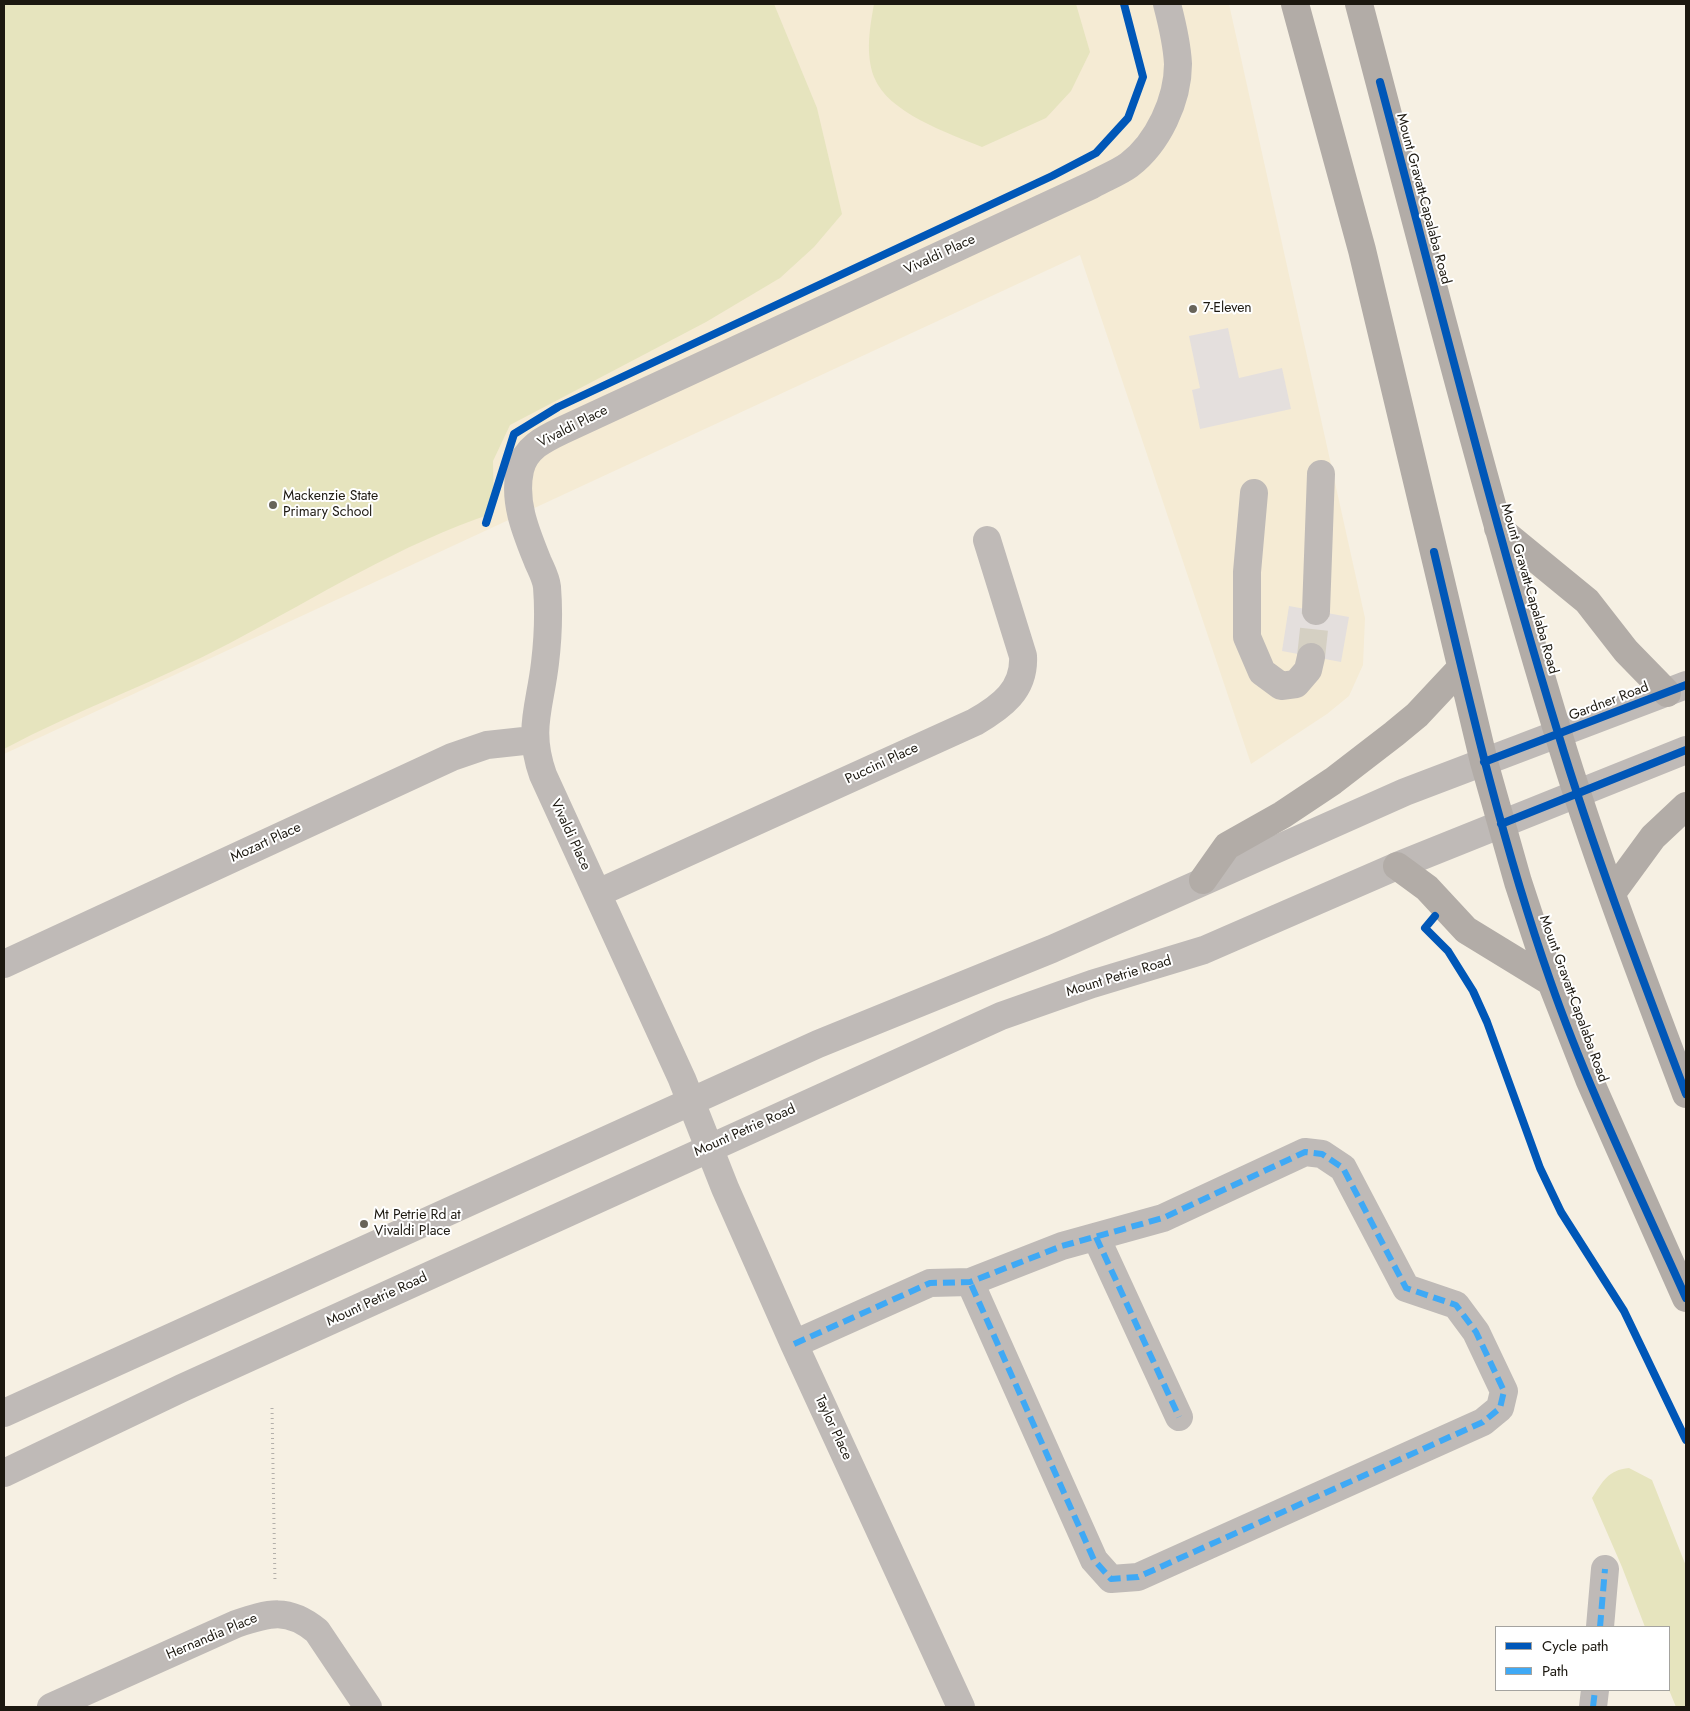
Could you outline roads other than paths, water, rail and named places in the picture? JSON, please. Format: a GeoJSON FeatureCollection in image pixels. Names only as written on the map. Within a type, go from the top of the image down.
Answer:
{"type":"FeatureCollection","features":[{"type":"Feature","properties":{"kind":"highway","name":"Mount Gravatt-Capalaba Road"},"geometry":{"type":"LineString","coordinates":[[1295,4],[1362,250],[1461,668],[1501,824],[1550,982],[1589,1079],[1686,1298]]}},
{"type":"Feature","properties":{"kind":"highway","name":"Mount Gravatt-Capalaba Road"},"geometry":{"type":"LineString","coordinates":[[1359,4],[1498,528],[1559,735],[1612,893],[1686,1094]]}},
{"type":"Feature","properties":{"kind":"highway"},"geometry":{"type":"LineString","coordinates":[[1498,528],[1587,601],[1626,651],[1676,689]]}},
{"type":"Feature","properties":{"kind":"highway"},"geometry":{"type":"LineString","coordinates":[[1203,880],[1227,846],[1289,810],[1394,734],[1417,715],[1461,668]]}},
{"type":"Feature","properties":{"kind":"highway"},"geometry":{"type":"LineString","coordinates":[[1612,893],[1653,837],[1686,806]]}},
{"type":"Feature","properties":{"kind":"highway"},"geometry":{"type":"LineString","coordinates":[[1397,866],[1427,888],[1466,930],[1550,982]]}},
{"type":"Feature","properties":{"kind":"street","name":"Vivaldi Place"},"geometry":{"type":"LineString","coordinates":[[708,1147],[691,1101],[598,893],[542,775],[533,740],[546,663],[547,584],[526,532],[518,499],[520,471],[528,452],[537,444],[563,430],[1092,185],[1129,165],[1153,138],[1164,119],[1177,82],[1175,43],[1167,4]]}},
{"type":"Feature","properties":{"kind":"street"},"geometry":{"type":"LineString","coordinates":[[1316,611],[1321,474]]}},
{"type":"Feature","properties":{"kind":"street"},"geometry":{"type":"LineString","coordinates":[[1254,493],[1247,572],[1247,637],[1262,672],[1281,686],[1296,684],[1308,670],[1311,657]]}},
{"type":"Feature","properties":{"kind":"street","name":"Puccini Place"},"geometry":{"type":"LineString","coordinates":[[598,893],[975,722],[1002,705],[1016,688],[1021,677],[1024,667],[1023,656],[987,540]]}},
{"type":"Feature","properties":{"kind":"street","name":"Gardner Road"},"geometry":{"type":"LineString","coordinates":[[1484,762],[1676,689]]}},
{"type":"Feature","properties":{"kind":"street","name":"Mozart Place"},"geometry":{"type":"LineString","coordinates":[[4,964],[452,757],[487,745],[533,740]]}},
{"type":"Feature","properties":{"kind":"street"},"geometry":{"type":"LineString","coordinates":[[1501,824],[1686,750]]}},
{"type":"Feature","properties":{"kind":"street"},"geometry":{"type":"LineString","coordinates":[[4,1413],[818,1044],[1052,949],[1203,880],[1405,792],[1484,762]]}},
{"type":"Feature","properties":{"kind":"street","name":"Mount Petrie Road"},"geometry":{"type":"LineString","coordinates":[[4,1473],[188,1385],[350,1313],[708,1147],[1001,1016],[1092,984],[1204,950],[1397,866],[1501,824]]}},
{"type":"Feature","properties":{"kind":"street","name":"Taylor Place"},"geometry":{"type":"LineString","coordinates":[[708,1147],[794,1344],[961,1707]]}},
{"type":"Feature","properties":{"kind":"street"},"geometry":{"type":"LineString","coordinates":[[794,1344],[930,1283],[970,1282],[1062,1246],[1163,1218],[1305,1152],[1322,1154],[1343,1168],[1406,1288],[1456,1305],[1476,1332],[1504,1391],[1500,1408],[1483,1422],[1138,1578],[1111,1579],[1094,1560],[970,1282]]}},
{"type":"Feature","properties":{"kind":"street"},"geometry":{"type":"LineString","coordinates":[[1096,1237],[1179,1417]]}},
{"type":"Feature","properties":{"kind":"street"},"geometry":{"type":"LineString","coordinates":[[1600,1626],[1605,1569]]}},
{"type":"Feature","properties":{"kind":"street","name":"Hernandia Place"},"geometry":{"type":"LineString","coordinates":[[51,1707],[236,1624],[264,1615],[276,1614],[296,1617],[317,1631],[368,1707]]}},
{"type":"Feature","properties":{"kind":"street"},"geometry":{"type":"LineString","coordinates":[[1593,1707],[1595,1691]]}},
{"type":"Feature","properties":{"kind":"tunnel"},"geometry":{"type":"LineString","coordinates":[[1311,657],[1316,611]]}},
{"type":"Feature","properties":{"kind":"place","name":"7-Eleven"},"geometry":{"type":"Point","coordinates":[1193,309]}},
{"type":"Feature","properties":{"kind":"place","name":"Mackenzie State Primary School"},"geometry":{"type":"Point","coordinates":[273,505]}},
{"type":"Feature","properties":{"kind":"place","name":"Mt Petrie Rd at Vivaldi Place"},"geometry":{"type":"Point","coordinates":[364,1224]}}]}
